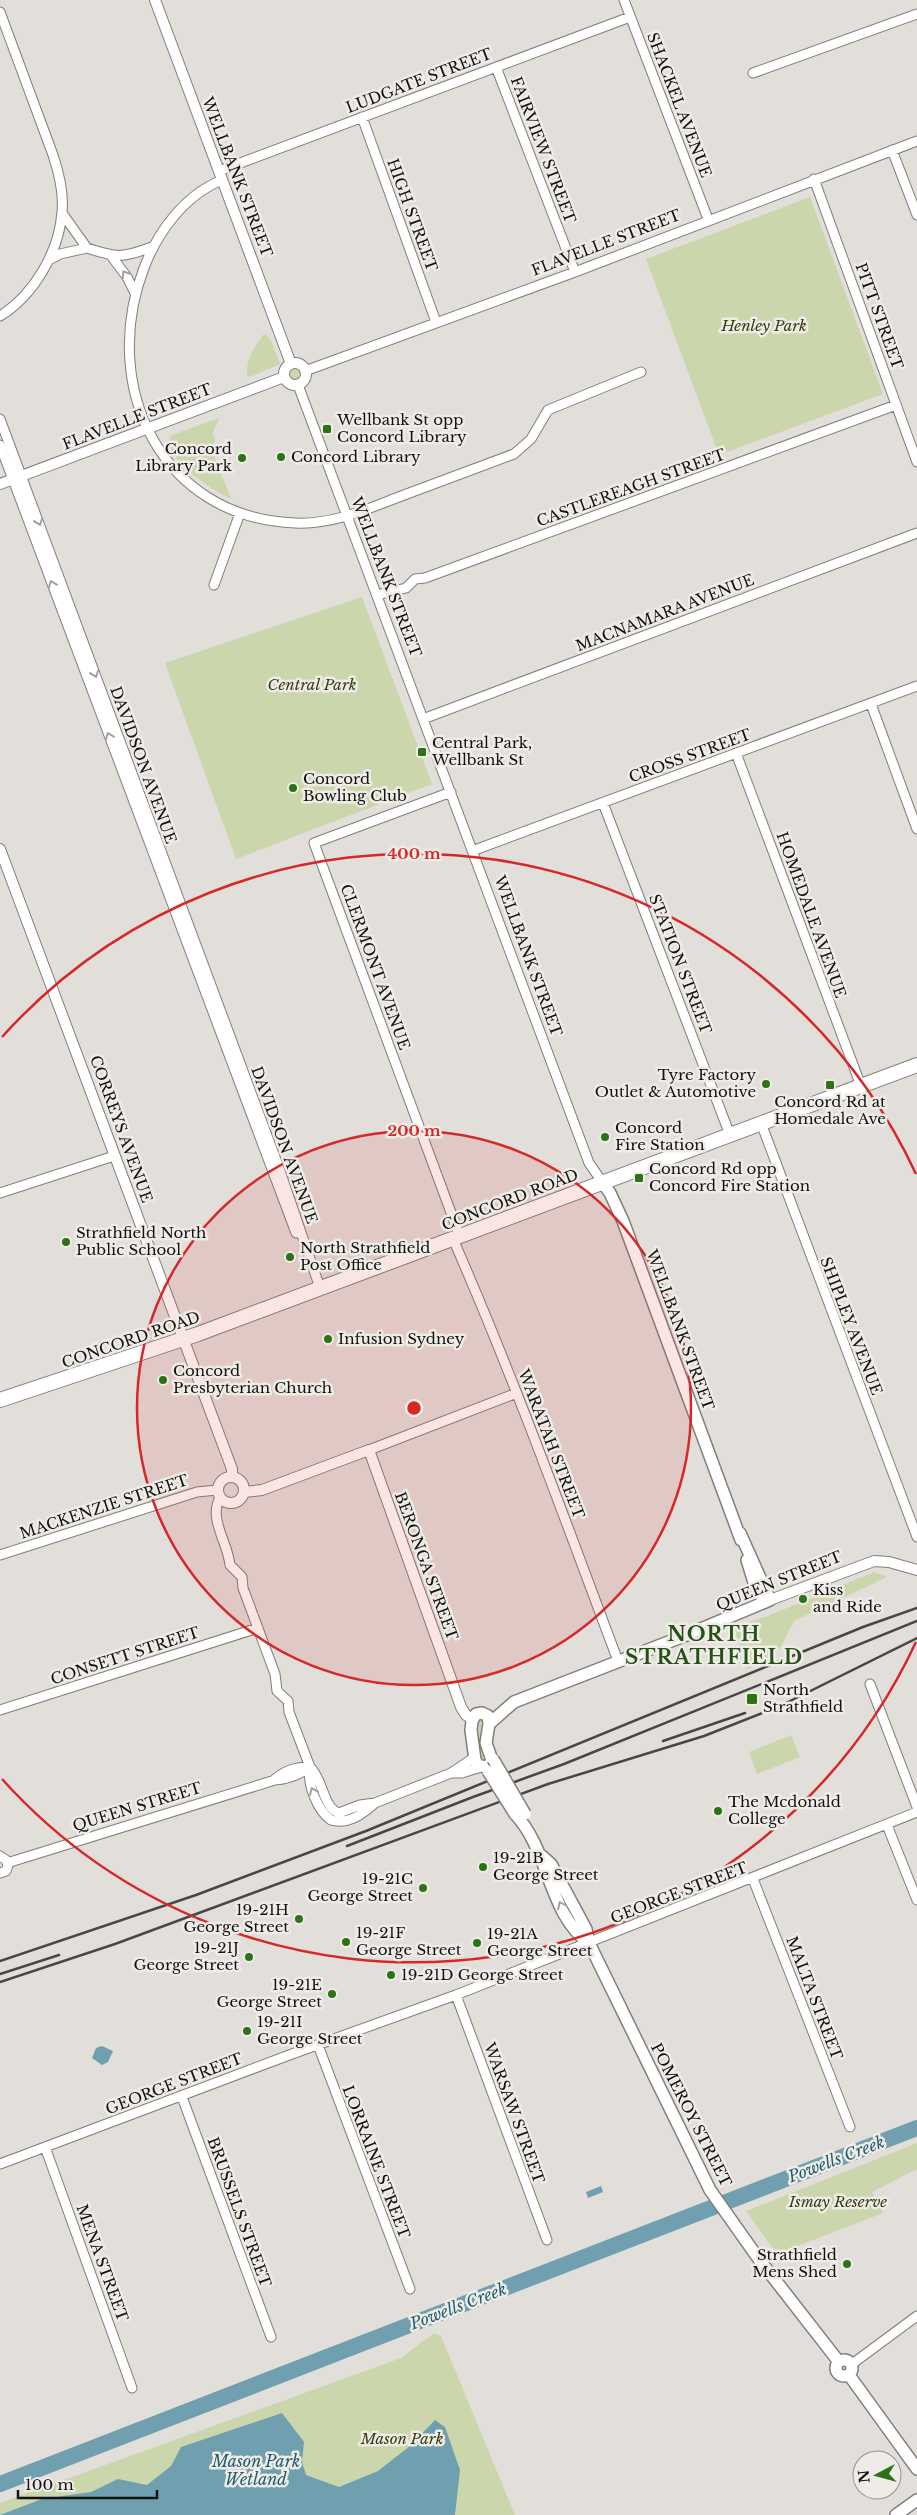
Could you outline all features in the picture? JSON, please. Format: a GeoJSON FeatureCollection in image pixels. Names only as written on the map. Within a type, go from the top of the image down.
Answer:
{"type":"FeatureCollection","features":[{"type":"Feature","properties":{"kind":"main road","name":"CONCORD ROAD"},"geometry":{"type":"LineString","coordinates":[[0,1400],[183,1340],[917,1065]]}},
{"type":"Feature","properties":{"kind":"main road","name":"WELLBANK STREET"},"geometry":{"type":"LineString","coordinates":[[603,1183],[610,1193],[623,1221],[740,1533],[768,1601]]}},
{"type":"Feature","properties":{"kind":"main road","name":"WELLBANK STREET"},"geometry":{"type":"LineString","coordinates":[[740,1533],[755,1586],[768,1601]]}},
{"type":"Feature","properties":{"kind":"main road"},"geometry":{"type":"LineString","coordinates":[[749,1609],[754,1597],[755,1586]]}},
{"type":"Feature","properties":{"kind":"main road","name":"QUEEN STREET"},"geometry":{"type":"LineString","coordinates":[[477,1716],[501,1703],[514,1702],[768,1601]]}},
{"type":"Feature","properties":{"kind":"main road","name":"QUEEN STREET"},"geometry":{"type":"LineString","coordinates":[[489,1724],[514,1702]]}},
{"type":"Feature","properties":{"kind":"main road"},"geometry":{"type":"LineString","coordinates":[[477,1716],[488,1716],[489,1724],[484,1764],[471,1730],[477,1716]]}},
{"type":"Feature","properties":{"kind":"main road","name":"POMEROY STREET"},"geometry":{"type":"LineString","coordinates":[[484,1764],[520,1814],[542,1856],[551,1864],[556,1872],[586,1929],[589,1943],[714,2196],[758,2258],[839,2362],[836,2366],[837,2372],[844,2377],[850,2370]]}},
{"type":"Feature","properties":{"kind":"main road"},"geometry":{"type":"LineString","coordinates":[[850,2370],[917,2469]]}},
{"type":"Feature","properties":{"kind":"main road"},"geometry":{"type":"LineString","coordinates":[[896,2515],[917,2500]]}},
{"type":"Feature","properties":{"kind":"street","name":"WELLBANK STREET"},"geometry":{"type":"LineString","coordinates":[[155,0],[291,364]]}},
{"type":"Feature","properties":{"kind":"street","name":"SHACKEL AVENUE"},"geometry":{"type":"LineString","coordinates":[[624,0],[708,219]]}},
{"type":"Feature","properties":{"kind":"street"},"geometry":{"type":"LineString","coordinates":[[0,12],[54,155],[59,176],[62,212],[58,236],[49,260],[19,300],[0,316]]}},
{"type":"Feature","properties":{"kind":"street"},"geometry":{"type":"LineString","coordinates":[[753,73],[917,14]]}},
{"type":"Feature","properties":{"kind":"street","name":"LUDGATE STREET"},"geometry":{"type":"LineString","coordinates":[[630,16],[362,117],[220,175],[189,200],[169,222],[152,247],[135,293],[129,330],[129,358],[134,395],[146,429],[168,464],[181,477],[202,493],[240,513],[295,523],[323,522],[347,515],[514,454],[530,439],[548,410],[641,372]]}},
{"type":"Feature","properties":{"kind":"street","name":"FAIRVIEW STREET"},"geometry":{"type":"LineString","coordinates":[[496,67],[575,272]]}},
{"type":"Feature","properties":{"kind":"street","name":"HIGH STREET"},"geometry":{"type":"LineString","coordinates":[[362,117],[436,322]]}},
{"type":"Feature","properties":{"kind":"street","name":"FLAVELLE STREET"},"geometry":{"type":"LineString","coordinates":[[305,371],[575,272],[708,219],[917,141]]}},
{"type":"Feature","properties":{"kind":"street"},"geometry":{"type":"LineString","coordinates":[[892,150],[917,215]]}},
{"type":"Feature","properties":{"kind":"street","name":"PITT STREET"},"geometry":{"type":"LineString","coordinates":[[814,179],[917,462]]}},
{"type":"Feature","properties":{"kind":"street"},"geometry":{"type":"LineString","coordinates":[[62,212],[87,248]]}},
{"type":"Feature","properties":{"kind":"street"},"geometry":{"type":"LineString","coordinates":[[49,260],[60,254],[87,248],[112,256],[134,254],[152,247]]}},
{"type":"Feature","properties":{"kind":"street"},"geometry":{"type":"LineString","coordinates":[[112,256],[128,277],[135,293]]}},
{"type":"Feature","properties":{"kind":"street"},"geometry":{"type":"LineString","coordinates":[[291,364],[301,365],[305,371],[305,378],[298,385],[288,383],[284,377],[286,368],[291,364]]}},
{"type":"Feature","properties":{"kind":"street","name":"FLAVELLE STREET"},"geometry":{"type":"LineString","coordinates":[[0,484],[284,377]]}},
{"type":"Feature","properties":{"kind":"street","name":"WELLBANK STREET"},"geometry":{"type":"LineString","coordinates":[[298,385],[589,1163],[603,1183]]}},
{"type":"Feature","properties":{"kind":"street","name":"CASTLEREAGH STREET"},"geometry":{"type":"LineString","coordinates":[[377,595],[406,588],[415,579],[426,578],[896,405]]}},
{"type":"Feature","properties":{"kind":"street","name":"DAVIDSON AVENUE"},"geometry":{"type":"LineString","coordinates":[[0,419],[17,478],[290,1218],[313,1278],[320,1288]]}},
{"type":"Feature","properties":{"kind":"street","name":"DAVIDSON AVENUE"},"geometry":{"type":"LineString","coordinates":[[0,444],[17,478]]}},
{"type":"Feature","properties":{"kind":"street"},"geometry":{"type":"LineString","coordinates":[[214,585],[240,513]]}},
{"type":"Feature","properties":{"kind":"street","name":"MACNAMARA AVENUE"},"geometry":{"type":"LineString","coordinates":[[423,720],[917,533]]}},
{"type":"Feature","properties":{"kind":"street","name":"CROSS STREET"},"geometry":{"type":"LineString","coordinates":[[472,851],[917,686]]}},
{"type":"Feature","properties":{"kind":"street"},"geometry":{"type":"LineString","coordinates":[[871,704],[917,829]]}},
{"type":"Feature","properties":{"kind":"street","name":"HOMEDALE AVENUE"},"geometry":{"type":"LineString","coordinates":[[736,753],[861,1086]]}},
{"type":"Feature","properties":{"kind":"street","name":"CLERMONT AVENUE"},"geometry":{"type":"LineString","coordinates":[[451,792],[314,842],[457,1238]]}},
{"type":"Feature","properties":{"kind":"street","name":"STATION STREET"},"geometry":{"type":"LineString","coordinates":[[604,803],[730,1135]]}},
{"type":"Feature","properties":{"kind":"street","name":"CORREYS AVENUE"},"geometry":{"type":"LineString","coordinates":[[0,849],[232,1469],[232,1477]]}},
{"type":"Feature","properties":{"kind":"street","name":"SHIPLEY AVENUE"},"geometry":{"type":"LineString","coordinates":[[761,1123],[917,1537]]}},
{"type":"Feature","properties":{"kind":"street"},"geometry":{"type":"LineString","coordinates":[[0,1193],[114,1156]]}},
{"type":"Feature","properties":{"kind":"street","name":"WARATAH STREET"},"geometry":{"type":"LineString","coordinates":[[457,1238],[594,1590],[618,1661]]}},
{"type":"Feature","properties":{"kind":"street"},"geometry":{"type":"LineString","coordinates":[[219,1494],[227,1503],[236,1502],[244,1492],[262,1490],[517,1393]]}},
{"type":"Feature","properties":{"kind":"street","name":"BERONGA STREET"},"geometry":{"type":"LineString","coordinates":[[369,1450],[460,1707],[466,1715],[477,1716]]}},
{"type":"Feature","properties":{"kind":"street"},"geometry":{"type":"LineString","coordinates":[[244,1492],[240,1480],[232,1477],[220,1482],[216,1515],[229,1554],[230,1565],[242,1578],[243,1588],[275,1674],[277,1691],[288,1701],[289,1712],[310,1767],[318,1775],[328,1805],[335,1811],[344,1812],[360,1805],[375,1803],[451,1773],[462,1773],[484,1764]]}},
{"type":"Feature","properties":{"kind":"street","name":"MACKENZIE STREET"},"geometry":{"type":"LineString","coordinates":[[0,1555],[197,1492],[219,1494]]}},
{"type":"Feature","properties":{"kind":"street","name":"QUEEN STREET"},"geometry":{"type":"LineString","coordinates":[[768,1601],[874,1561],[889,1562],[917,1570]]}},
{"type":"Feature","properties":{"kind":"street","name":"CONSETT STREET"},"geometry":{"type":"LineString","coordinates":[[0,1710],[258,1628]]}},
{"type":"Feature","properties":{"kind":"street"},"geometry":{"type":"LineString","coordinates":[[870,1684],[917,1807]]}},
{"type":"Feature","properties":{"kind":"street","name":"QUEEN STREET"},"geometry":{"type":"LineString","coordinates":[[4,1859],[300,1774],[310,1767]]}},
{"type":"Feature","properties":{"kind":"street","name":"GEORGE STREET"},"geometry":{"type":"LineString","coordinates":[[0,2164],[456,1995],[753,1879],[917,1812]]}},
{"type":"Feature","properties":{"kind":"street"},"geometry":{"type":"LineString","coordinates":[[887,1825],[917,1900]]}},
{"type":"Feature","properties":{"kind":"street"},"geometry":{"type":"LineString","coordinates":[[0,1873],[6,1871],[4,1859]]}},
{"type":"Feature","properties":{"kind":"street","name":"MALTA STREET"},"geometry":{"type":"LineString","coordinates":[[753,1879],[850,2127]]}},
{"type":"Feature","properties":{"kind":"street","name":"WARSAW STREET"},"geometry":{"type":"LineString","coordinates":[[456,1995],[547,2240]]}},
{"type":"Feature","properties":{"kind":"street","name":"LORRAINE STREET"},"geometry":{"type":"LineString","coordinates":[[318,2045],[410,2289]]}},
{"type":"Feature","properties":{"kind":"street","name":"BRUSSELS STREET"},"geometry":{"type":"LineString","coordinates":[[182,2096],[270,2338]]}},
{"type":"Feature","properties":{"kind":"street","name":"MENA STREET"},"geometry":{"type":"LineString","coordinates":[[45,2147],[132,2388]]}},
{"type":"Feature","properties":{"kind":"street"},"geometry":{"type":"LineString","coordinates":[[850,2370],[917,2316]]}},
{"type":"Feature","properties":{"kind":"green space","name":"Henley Park"},"geometry":{"type":"Polygon","coordinates":[[[810,197],[883,394],[719,455],[646,259],[810,197]]]}},
{"type":"Feature","properties":{"kind":"green space"},"geometry":{"type":"Polygon","coordinates":[[[264,334],[270,338],[280,364],[250,377],[247,376],[251,353],[264,334]]]}},
{"type":"Feature","properties":{"kind":"green space"},"geometry":{"type":"Polygon","coordinates":[[[294,367],[299,369],[301,374],[299,379],[294,381],[289,379],[287,374],[289,369],[294,367]]]}},
{"type":"Feature","properties":{"kind":"green space"},"geometry":{"type":"Polygon","coordinates":[[[219,418],[212,434],[215,436],[214,454],[218,469],[231,499],[194,476],[178,460],[168,442],[172,435],[219,418]]]}},
{"type":"Feature","properties":{"kind":"green space","name":"Central Park"},"geometry":{"type":"Polygon","coordinates":[[[362,597],[432,784],[236,859],[165,663],[362,597]]]}},
{"type":"Feature","properties":{"kind":"green space"},"geometry":{"type":"Polygon","coordinates":[[[874,1572],[887,1577],[794,1621],[780,1648],[772,1655],[773,1659],[747,1669],[734,1627],[773,1614],[874,1572]]]}},
{"type":"Feature","properties":{"kind":"green space"},"geometry":{"type":"Polygon","coordinates":[[[481,1720],[484,1724],[480,1742],[486,1758],[484,1761],[481,1758],[476,1732],[477,1722],[481,1720]]]}},
{"type":"Feature","properties":{"kind":"green space"},"geometry":{"type":"Polygon","coordinates":[[[791,1735],[800,1757],[757,1774],[749,1752],[791,1735]]]}},
{"type":"Feature","properties":{"kind":"green space","name":"Ismay Reserve"},"geometry":{"type":"Polygon","coordinates":[[[917,2143],[917,2169],[872,2192],[883,2213],[777,2254],[746,2211],[917,2143]]]}},
{"type":"Feature","properties":{"kind":"green space","name":"Mason Park"},"geometry":{"type":"Polygon","coordinates":[[[434,2333],[441,2336],[515,2515],[0,2515],[0,2503],[401,2358],[434,2333]]]}},
{"type":"Feature","properties":{"kind":"water"},"geometry":{"type":"Polygon","coordinates":[[[102,2046],[113,2051],[108,2062],[102,2065],[92,2058],[96,2048],[102,2046]]]}},
{"type":"Feature","properties":{"kind":"water"},"geometry":{"type":"Polygon","coordinates":[[[601,2186],[603,2192],[588,2198],[586,2192],[601,2186]]]}},
{"type":"Feature","properties":{"kind":"water","name":"Mason Park Wetland"},"geometry":{"type":"Polygon","coordinates":[[[282,2413],[304,2442],[302,2462],[306,2475],[339,2487],[378,2471],[410,2446],[435,2420],[445,2427],[460,2470],[455,2515],[0,2515],[42,2499],[91,2492],[118,2479],[147,2485],[171,2466],[181,2447],[282,2413]]]}},
{"type":"Feature","properties":{"kind":"waterway","name":"Powells Creek"},"geometry":{"type":"LineString","coordinates":[[0,2484],[917,2128]]}},
{"type":"Feature","properties":{"kind":"railway"},"geometry":{"type":"LineString","coordinates":[[0,1961],[196,1895],[366,1831],[863,1627],[917,1608]]}},
{"type":"Feature","properties":{"kind":"railway"},"geometry":{"type":"LineString","coordinates":[[347,1846],[564,1764],[917,1621]]}},
{"type":"Feature","properties":{"kind":"railway"},"geometry":{"type":"LineString","coordinates":[[0,1982],[115,1944],[548,1784],[704,1736],[780,1706],[917,1638]]}},
{"type":"Feature","properties":{"kind":"railway"},"geometry":{"type":"LineString","coordinates":[[663,1741],[745,1713]]}},
{"type":"Feature","properties":{"kind":"railway"},"geometry":{"type":"LineString","coordinates":[[0,1974],[59,1955]]}},
{"type":"Feature","properties":{"kind":"place","name":"Wellbank St opp Concord Library"},"geometry":{"type":"Point","coordinates":[327,429]}},
{"type":"Feature","properties":{"kind":"place","name":"Concord Library"},"geometry":{"type":"Point","coordinates":[281,457]}},
{"type":"Feature","properties":{"kind":"place","name":"Concord Library Park"},"geometry":{"type":"Point","coordinates":[242,458]}},
{"type":"Feature","properties":{"kind":"place","name":"Central Park, Wellbank St"},"geometry":{"type":"Point","coordinates":[422,752]}},
{"type":"Feature","properties":{"kind":"place","name":"Concord Bowling Club"},"geometry":{"type":"Point","coordinates":[293,788]}},
{"type":"Feature","properties":{"kind":"place","name":"Tyre Factory Outlet & Automotive"},"geometry":{"type":"Point","coordinates":[766,1084]}},
{"type":"Feature","properties":{"kind":"place","name":"Concord Rd at Homedale Ave"},"geometry":{"type":"Point","coordinates":[830,1085]}},
{"type":"Feature","properties":{"kind":"place","name":"Concord Fire Station"},"geometry":{"type":"Point","coordinates":[605,1137]}},
{"type":"Feature","properties":{"kind":"place","name":"Concord Rd opp Concord Fire Station"},"geometry":{"type":"Point","coordinates":[639,1178]}},
{"type":"Feature","properties":{"kind":"place","name":"Strathfield North Public School"},"geometry":{"type":"Point","coordinates":[66,1242]}},
{"type":"Feature","properties":{"kind":"place","name":"North Strathfield Post Office"},"geometry":{"type":"Point","coordinates":[290,1257]}},
{"type":"Feature","properties":{"kind":"place","name":"Infusion Sydney"},"geometry":{"type":"Point","coordinates":[328,1339]}},
{"type":"Feature","properties":{"kind":"place","name":"Concord Presbyterian Church"},"geometry":{"type":"Point","coordinates":[163,1380]}},
{"type":"Feature","properties":{"kind":"place","name":"Kiss and Ride"},"geometry":{"type":"Point","coordinates":[803,1599]}},
{"type":"Feature","properties":{"kind":"place","name":"North Strathfield"},"geometry":{"type":"Point","coordinates":[752,1699]}},
{"type":"Feature","properties":{"kind":"place","name":"The Mcdonald College"},"geometry":{"type":"Point","coordinates":[718,1811]}},
{"type":"Feature","properties":{"kind":"place","name":"19-21B George Street"},"geometry":{"type":"Point","coordinates":[483,1867]}},
{"type":"Feature","properties":{"kind":"place","name":"19-21C George Street"},"geometry":{"type":"Point","coordinates":[423,1888]}},
{"type":"Feature","properties":{"kind":"place","name":"19-21H George Street"},"geometry":{"type":"Point","coordinates":[299,1919]}},
{"type":"Feature","properties":{"kind":"place","name":"19-21F George Street"},"geometry":{"type":"Point","coordinates":[346,1942]}},
{"type":"Feature","properties":{"kind":"place","name":"19-21A George Street"},"geometry":{"type":"Point","coordinates":[477,1943]}},
{"type":"Feature","properties":{"kind":"place","name":"19-21J George Street"},"geometry":{"type":"Point","coordinates":[249,1957]}},
{"type":"Feature","properties":{"kind":"place","name":"19-21D George Street"},"geometry":{"type":"Point","coordinates":[391,1975]}},
{"type":"Feature","properties":{"kind":"place","name":"19-21E George Street"},"geometry":{"type":"Point","coordinates":[332,1994]}},
{"type":"Feature","properties":{"kind":"place","name":"19-21I George Street"},"geometry":{"type":"Point","coordinates":[247,2031]}},
{"type":"Feature","properties":{"kind":"place","name":"Strathfield Mens Shed"},"geometry":{"type":"Point","coordinates":[847,2264]}},
{"type":"Feature","properties":{"kind":"district","name":"NORTH STRATHFIELD"},"geometry":{"type":"Point","coordinates":[714,1646]}}]}
